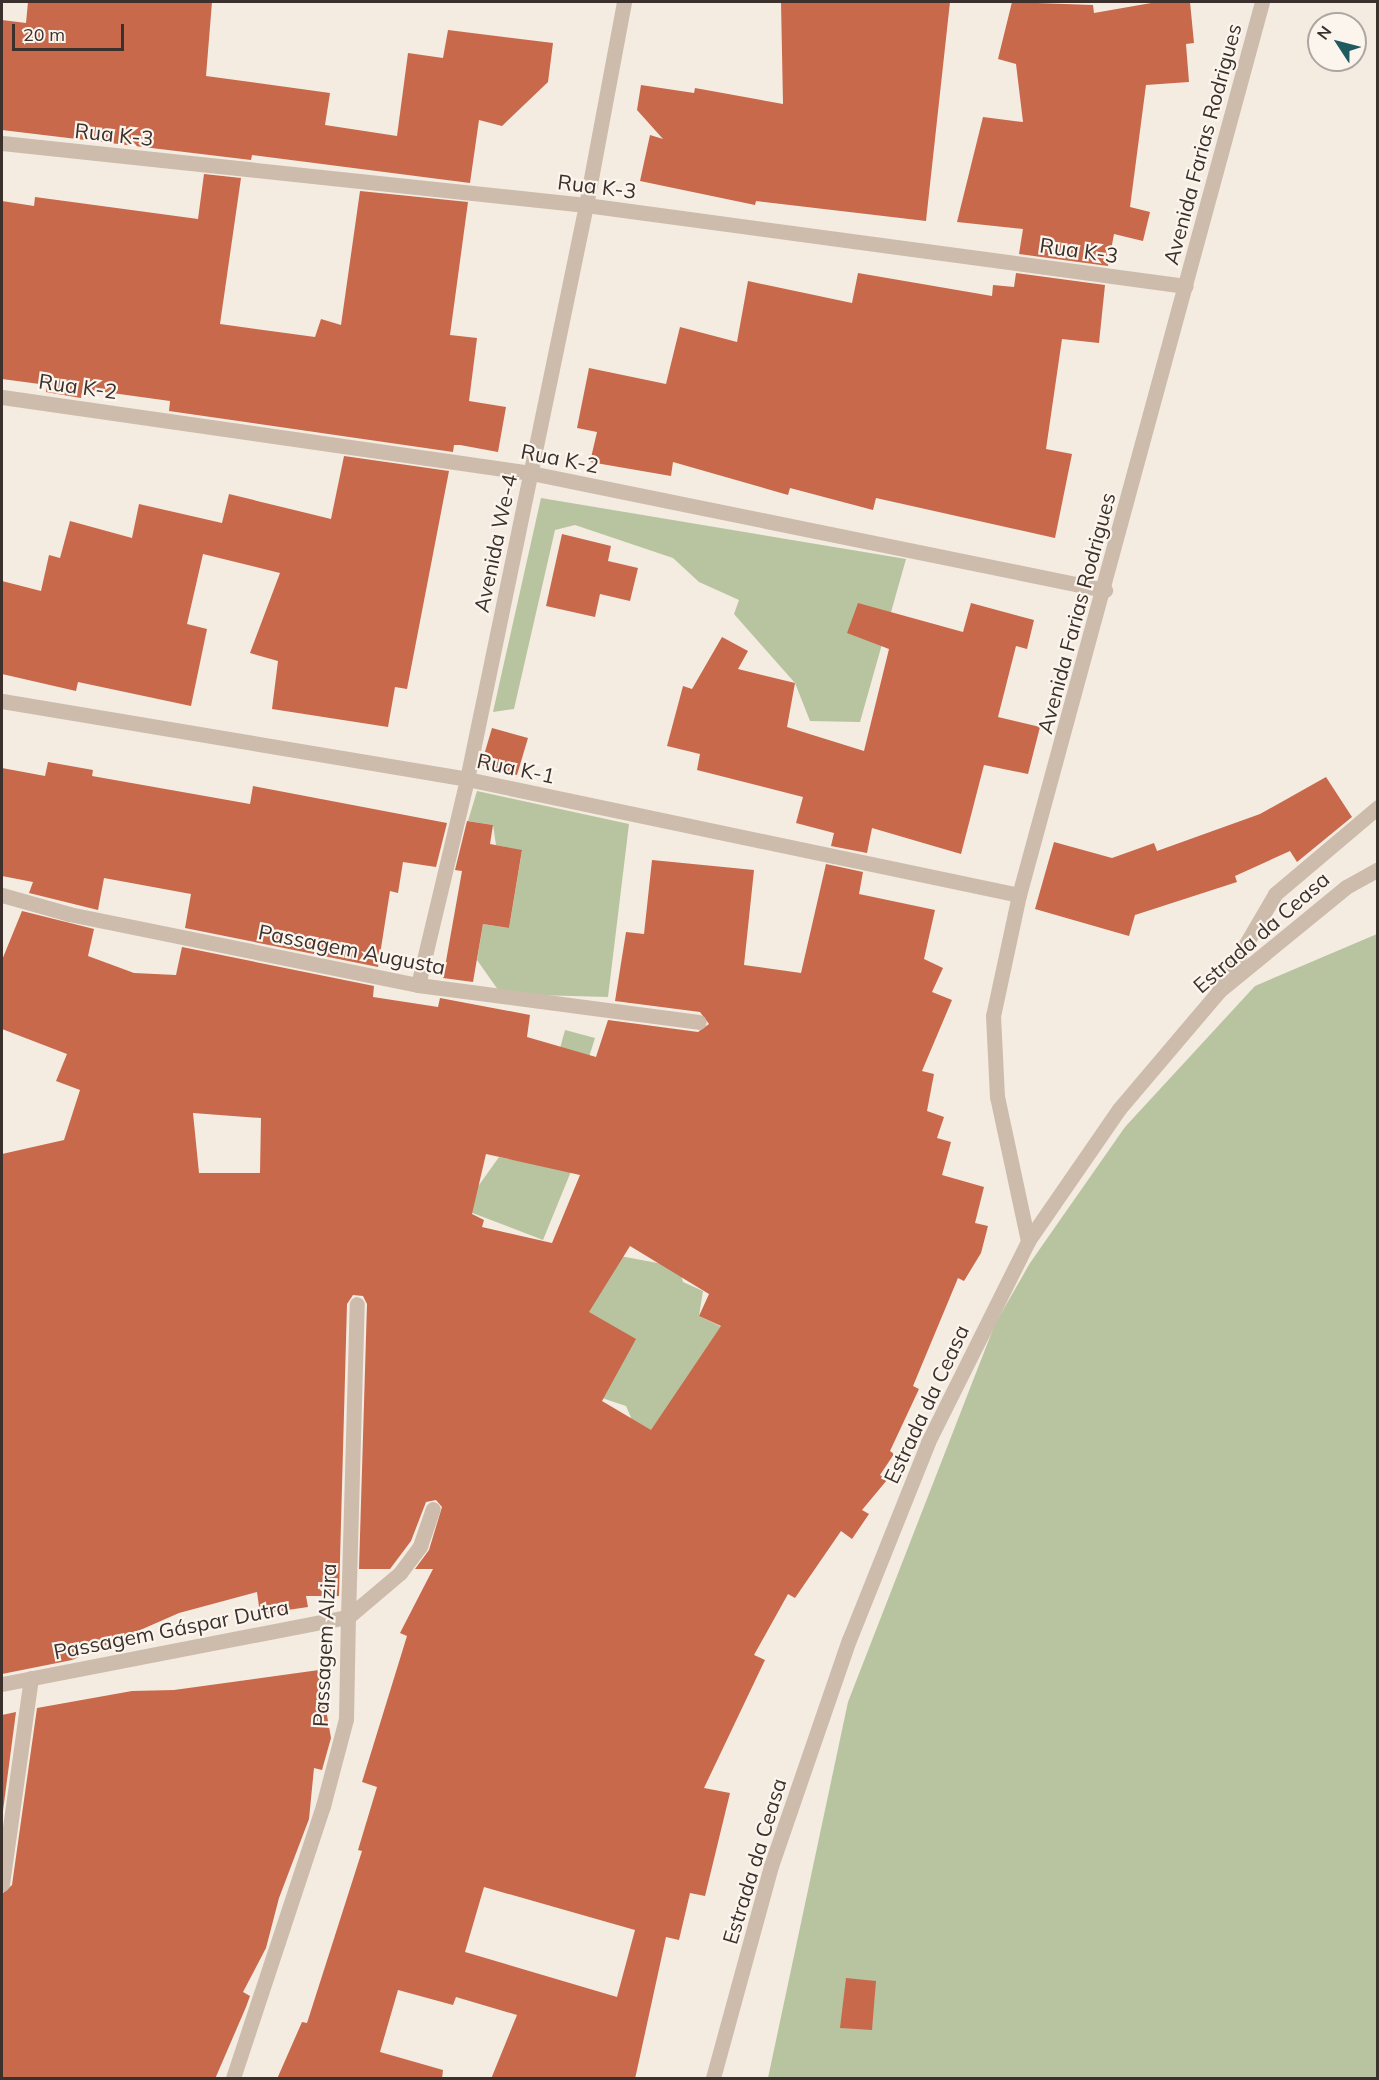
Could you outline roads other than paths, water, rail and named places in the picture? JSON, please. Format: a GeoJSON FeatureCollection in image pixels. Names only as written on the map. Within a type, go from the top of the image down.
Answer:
{"type":"FeatureCollection","features":[{"type":"Feature","properties":{"kind":"street","name":"Avenida We-4"},"geometry":{"type":"LineString","coordinates":[[418,985],[467,779],[586,205],[624,2]]}},
{"type":"Feature","properties":{"kind":"street","name":"Avenida Farias Rodrigues"},"geometry":{"type":"LineString","coordinates":[[1028,1241],[997,1097],[993,1016],[1018,896],[1105,590],[1262,2]]}},
{"type":"Feature","properties":{"kind":"street","name":"Rua K-3"},"geometry":{"type":"LineString","coordinates":[[2,143],[586,205],[1186,286]]}},
{"type":"Feature","properties":{"kind":"street","name":"Rua K-2"},"geometry":{"type":"LineString","coordinates":[[2,397],[531,473],[1105,590]]}},
{"type":"Feature","properties":{"kind":"street","name":"Rua K-1"},"geometry":{"type":"LineString","coordinates":[[2,701],[467,779],[1018,896]]}},
{"type":"Feature","properties":{"kind":"street"},"geometry":{"type":"LineString","coordinates":[[1219,991],[1275,894],[1377,807]]}},
{"type":"Feature","properties":{"kind":"street","name":"Estrada da Ceasa"},"geometry":{"type":"LineString","coordinates":[[713,2079],[771,1866],[849,1640],[928,1442],[1028,1241],[1119,1109],[1219,991],[1346,887],[1377,869]]}},
{"type":"Feature","properties":{"kind":"street","name":"Passagem Augusta"},"geometry":{"type":"LineString","coordinates":[[2,895],[69,914],[418,985],[699,1022]]}},
{"type":"Feature","properties":{"kind":"street","name":"Passagem Alzira"},"geometry":{"type":"LineString","coordinates":[[233,2079],[323,1806],[346,1719],[357,1304]]}},
{"type":"Feature","properties":{"kind":"street"},"geometry":{"type":"LineString","coordinates":[[348,1617],[400,1573],[420,1546],[433,1509]]}},
{"type":"Feature","properties":{"kind":"street","name":"Passagem Gáspar Dutra"},"geometry":{"type":"LineString","coordinates":[[2,1684],[348,1617]]}},
{"type":"Feature","properties":{"kind":"street"},"geometry":{"type":"LineString","coordinates":[[2,1884],[31,1678]]}}]}
